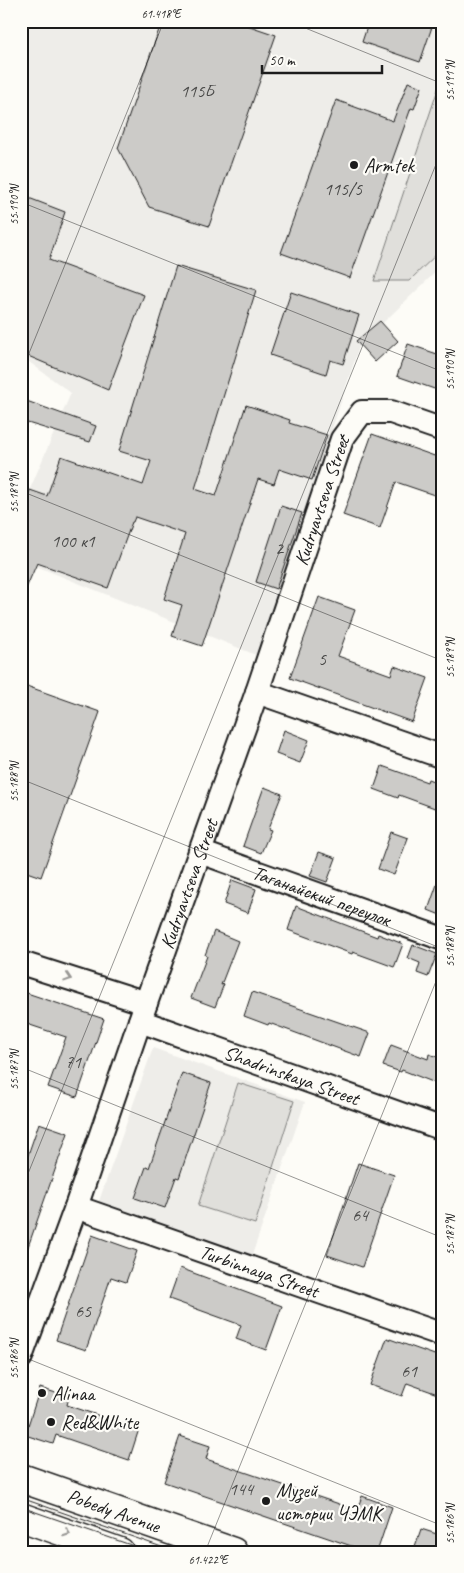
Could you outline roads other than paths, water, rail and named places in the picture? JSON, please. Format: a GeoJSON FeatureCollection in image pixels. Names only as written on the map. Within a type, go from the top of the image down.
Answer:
{"type":"FeatureCollection","features":[{"type":"Feature","properties":{"kind":"main road","name":"Pobedy Avenue"},"geometry":{"type":"LineString","coordinates":[[21,1478],[233,1552]]}},
{"type":"Feature","properties":{"kind":"main road","name":"Pobedy Avenue"},"geometry":{"type":"LineString","coordinates":[[21,1517],[120,1552]]}},
{"type":"Feature","properties":{"kind":"street","name":"Kudryavtseva Street"},"geometry":{"type":"LineString","coordinates":[[21,1357],[76,1207],[257,692],[342,439],[362,412],[391,412],[443,430]]}},
{"type":"Feature","properties":{"kind":"street"},"geometry":{"type":"LineString","coordinates":[[257,692],[443,757]]}},
{"type":"Feature","properties":{"kind":"street","name":"Таганайский переулок"},"geometry":{"type":"LineString","coordinates":[[200,852],[443,939]]}},
{"type":"Feature","properties":{"kind":"street","name":"Shadrinskaya Street"},"geometry":{"type":"LineString","coordinates":[[21,963],[443,1128]]}},
{"type":"Feature","properties":{"kind":"street","name":"Turbinnaya Street"},"geometry":{"type":"LineString","coordinates":[[76,1207],[443,1335]]}},
{"type":"Feature","properties":{"kind":"tram line"},"geometry":{"type":"LineString","coordinates":[[21,1498],[176,1552]]}},
{"type":"Feature","properties":{"kind":"tram line"},"geometry":{"type":"LineString","coordinates":[[21,1507],[151,1552]]}},
{"type":"Feature","properties":{"kind":"place","name":"Armtek"},"geometry":{"type":"Point","coordinates":[354,165]}},
{"type":"Feature","properties":{"kind":"place","name":"Alinaa"},"geometry":{"type":"Point","coordinates":[42,1393]}},
{"type":"Feature","properties":{"kind":"place","name":"Red&White"},"geometry":{"type":"Point","coordinates":[51,1422]}},
{"type":"Feature","properties":{"kind":"place","name":"Музей истории ЧЭМК"},"geometry":{"type":"Point","coordinates":[266,1501]}}]}
